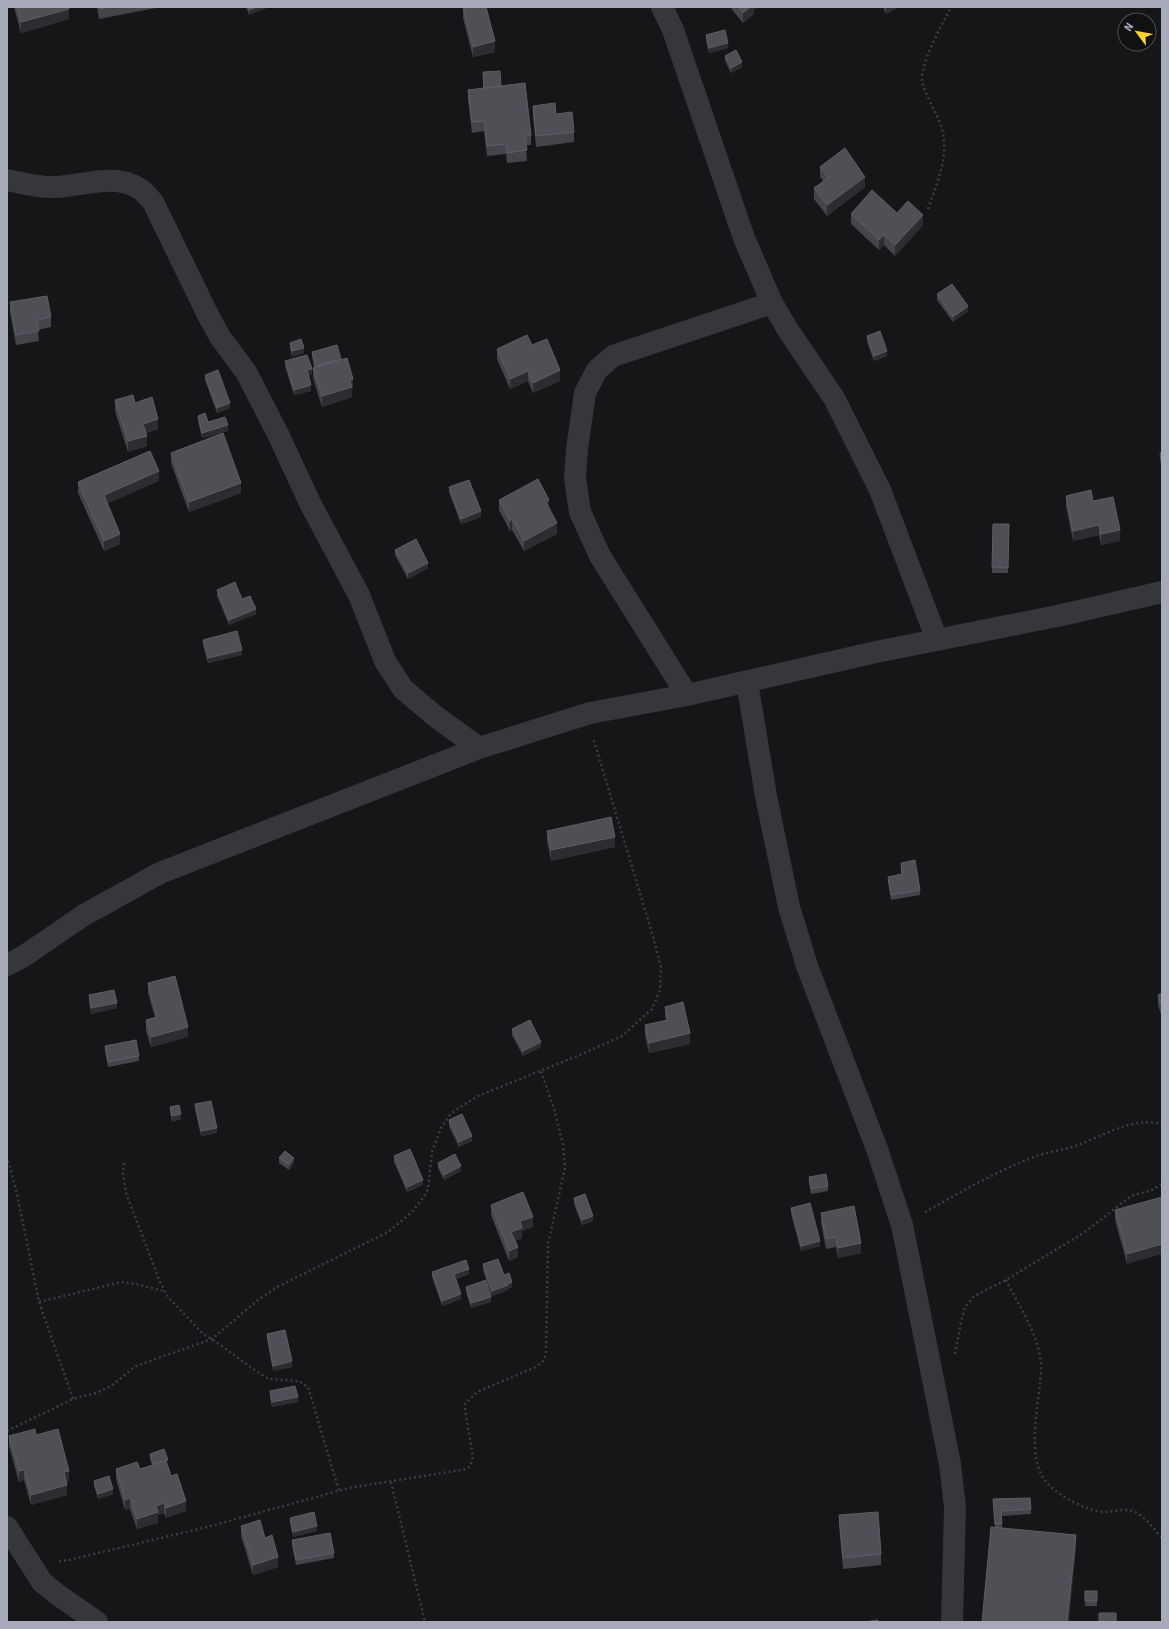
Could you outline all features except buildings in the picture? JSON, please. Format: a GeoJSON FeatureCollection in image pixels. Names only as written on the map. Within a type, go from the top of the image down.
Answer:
{"type":"FeatureCollection","features":[{"type":"Feature","properties":{"kind":"street"},"geometry":{"type":"LineString","coordinates":[[662,7],[673,30],[744,238],[772,303],[788,330],[834,398],[880,490],[937,640]]}},
{"type":"Feature","properties":{"kind":"street"},"geometry":{"type":"LineString","coordinates":[[7,180],[55,187],[115,180],[128,183],[140,189],[153,202],[217,332],[246,372],[278,434],[310,503],[359,595],[385,661],[404,688],[435,716],[479,748]]}},
{"type":"Feature","properties":{"kind":"street"},"geometry":{"type":"LineString","coordinates":[[687,695],[600,556],[580,512],[575,478],[577,449],[586,393],[597,370],[613,356],[772,303]]}},
{"type":"Feature","properties":{"kind":"street"},"geometry":{"type":"LineString","coordinates":[[7,965],[24,956],[84,915],[160,873],[479,748],[590,713],[687,695],[876,652],[1062,616],[1162,592]]}},
{"type":"Feature","properties":{"kind":"street"},"geometry":{"type":"LineString","coordinates":[[747,682],[766,796],[789,908],[807,966],[877,1149],[902,1226],[950,1464],[955,1507],[952,1622]]}},
{"type":"Feature","properties":{"kind":"street"},"geometry":{"type":"LineString","coordinates":[[7,1526],[42,1582],[97,1622]]}},
{"type":"Feature","properties":{"kind":"path"},"geometry":{"type":"LineString","coordinates":[[928,209],[942,167],[945,142],[941,125],[922,81],[926,60],[951,7]]}},
{"type":"Feature","properties":{"kind":"path"},"geometry":{"type":"LineString","coordinates":[[7,1431],[73,1399],[96,1393],[111,1386],[136,1366],[212,1339],[258,1300],[277,1287],[388,1232],[412,1212],[425,1195],[428,1189],[432,1152],[441,1128],[450,1115],[457,1109],[478,1096],[622,1036],[652,1009],[660,990],[661,967],[594,741],[596,732],[609,710]]}},
{"type":"Feature","properties":{"kind":"path"},"geometry":{"type":"LineString","coordinates":[[24,1554],[51,1561],[69,1560],[339,1491],[467,1469],[470,1466],[473,1457],[465,1404],[477,1392],[536,1367],[543,1361],[546,1355],[548,1244],[565,1168],[563,1144],[554,1109],[541,1071]]}},
{"type":"Feature","properties":{"kind":"path"},"geometry":{"type":"LineString","coordinates":[[902,1226],[947,1200],[1034,1157],[1072,1147],[1121,1128],[1143,1122],[1162,1124]]}},
{"type":"Feature","properties":{"kind":"path"},"geometry":{"type":"LineString","coordinates":[[7,1156],[17,1194],[39,1302],[73,1399]]}},
{"type":"Feature","properties":{"kind":"path"},"geometry":{"type":"LineString","coordinates":[[124,1163],[123,1173],[126,1193],[164,1292],[198,1330],[269,1379],[300,1381],[308,1387],[339,1491]]}},
{"type":"Feature","properties":{"kind":"path"},"geometry":{"type":"LineString","coordinates":[[954,1360],[965,1307],[974,1296],[1006,1280],[1085,1232],[1131,1196],[1152,1190],[1162,1184]]}},
{"type":"Feature","properties":{"kind":"path"},"geometry":{"type":"LineString","coordinates":[[1006,1280],[1034,1334],[1042,1364],[1035,1435],[1038,1464],[1044,1479],[1061,1495],[1094,1511],[1105,1512],[1128,1510],[1136,1512],[1149,1522],[1162,1538]]}},
{"type":"Feature","properties":{"kind":"path"},"geometry":{"type":"LineString","coordinates":[[39,1302],[120,1282],[136,1284],[164,1292]]}},
{"type":"Feature","properties":{"kind":"path"},"geometry":{"type":"LineString","coordinates":[[391,1482],[425,1622]]}}]}
